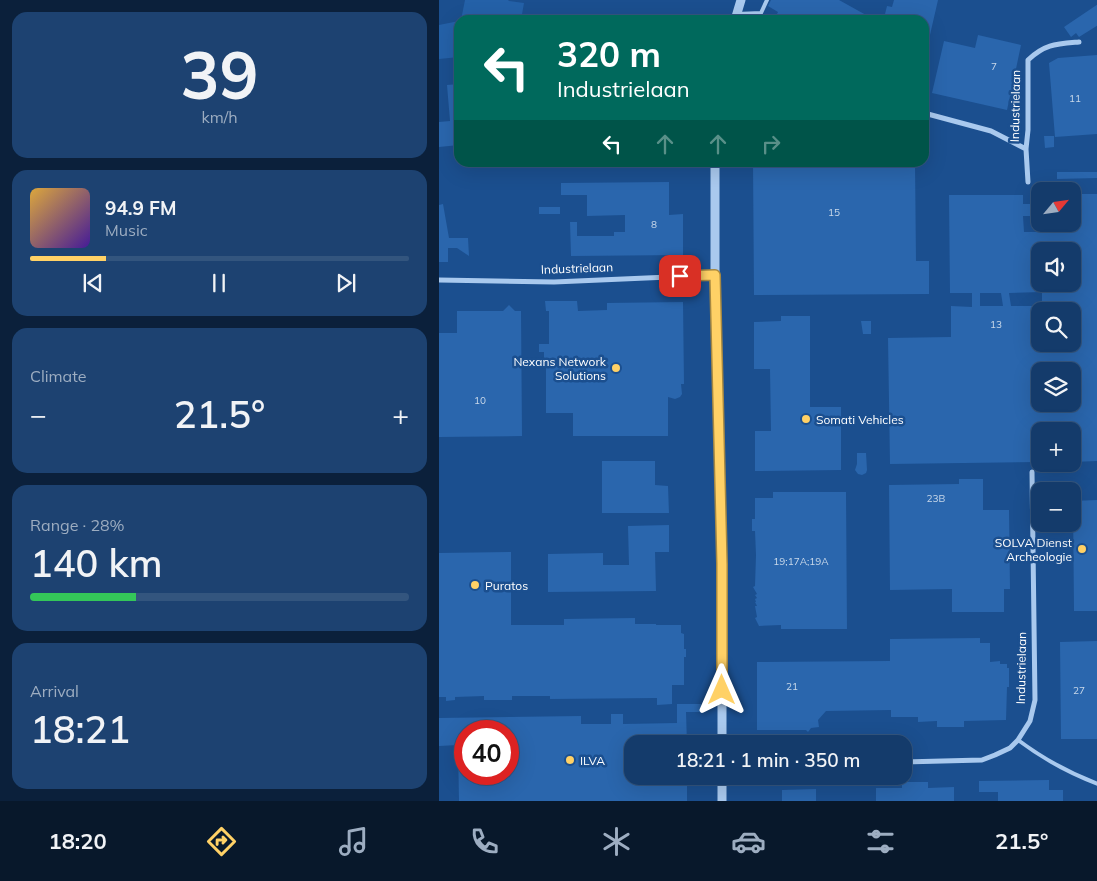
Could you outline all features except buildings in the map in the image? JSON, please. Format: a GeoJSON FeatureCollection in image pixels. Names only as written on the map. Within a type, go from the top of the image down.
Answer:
{"type":"FeatureCollection","features":[{"type":"Feature","properties":{"kind":"street"},"geometry":{"type":"LineString","coordinates":[[737,15],[741,0]]}},
{"type":"Feature","properties":{"kind":"street","name":"Industrielaan"},"geometry":{"type":"LineString","coordinates":[[1028,182],[1026,149],[1028,130],[1028,60],[1037,52],[1054,44],[1079,42]]}},
{"type":"Feature","properties":{"kind":"street","name":"Industrielaan"},"geometry":{"type":"LineString","coordinates":[[929,114],[991,131],[1026,149]]}},
{"type":"Feature","properties":{"kind":"street"},"geometry":{"type":"LineString","coordinates":[[715,167],[715,275],[722,564],[722,735]]}},
{"type":"Feature","properties":{"kind":"street","name":"Industrielaan"},"geometry":{"type":"LineString","coordinates":[[439,280],[554,282],[715,275]]}},
{"type":"Feature","properties":{"kind":"street","name":"Industrielaan"},"geometry":{"type":"LineString","coordinates":[[912,762],[983,760],[1010,748],[1018,740],[1030,721],[1035,700],[1032,472]]}},
{"type":"Feature","properties":{"kind":"street"},"geometry":{"type":"LineString","coordinates":[[722,785],[722,801]]}},
{"type":"Feature","properties":{"kind":"lane"},"geometry":{"type":"LineString","coordinates":[[753,15],[761,14],[767,0]]}},
{"type":"Feature","properties":{"kind":"lane"},"geometry":{"type":"LineString","coordinates":[[1018,740],[1037,755],[1097,784]]}},
{"type":"Feature","properties":{"kind":"shaded area"},"geometry":{"type":"Polygon","coordinates":[[[465,0],[508,0],[524,3],[522,15],[462,15],[465,0]]]}},
{"type":"Feature","properties":{"kind":"shaded area"},"geometry":{"type":"Polygon","coordinates":[[[454,22],[454,58],[439,59],[439,25],[454,22]]]}},
{"type":"Feature","properties":{"kind":"place","name":"Nexans Network Solutions"},"geometry":{"type":"Point","coordinates":[616,368]}},
{"type":"Feature","properties":{"kind":"place","name":"Somati Vehicles"},"geometry":{"type":"Point","coordinates":[806,419]}},
{"type":"Feature","properties":{"kind":"place","name":"SOLVA Dienst Archeologie"},"geometry":{"type":"Point","coordinates":[1082,549]}},
{"type":"Feature","properties":{"kind":"place","name":"Puratos"},"geometry":{"type":"Point","coordinates":[475,585]}},
{"type":"Feature","properties":{"kind":"place","name":"ILVA"},"geometry":{"type":"Point","coordinates":[570,760]}},
{"type":"Feature","properties":{"kind":"route"},"geometry":{"type":"LineString","coordinates":[[680,276],[715,275],[722,564],[722,690]]}}]}
